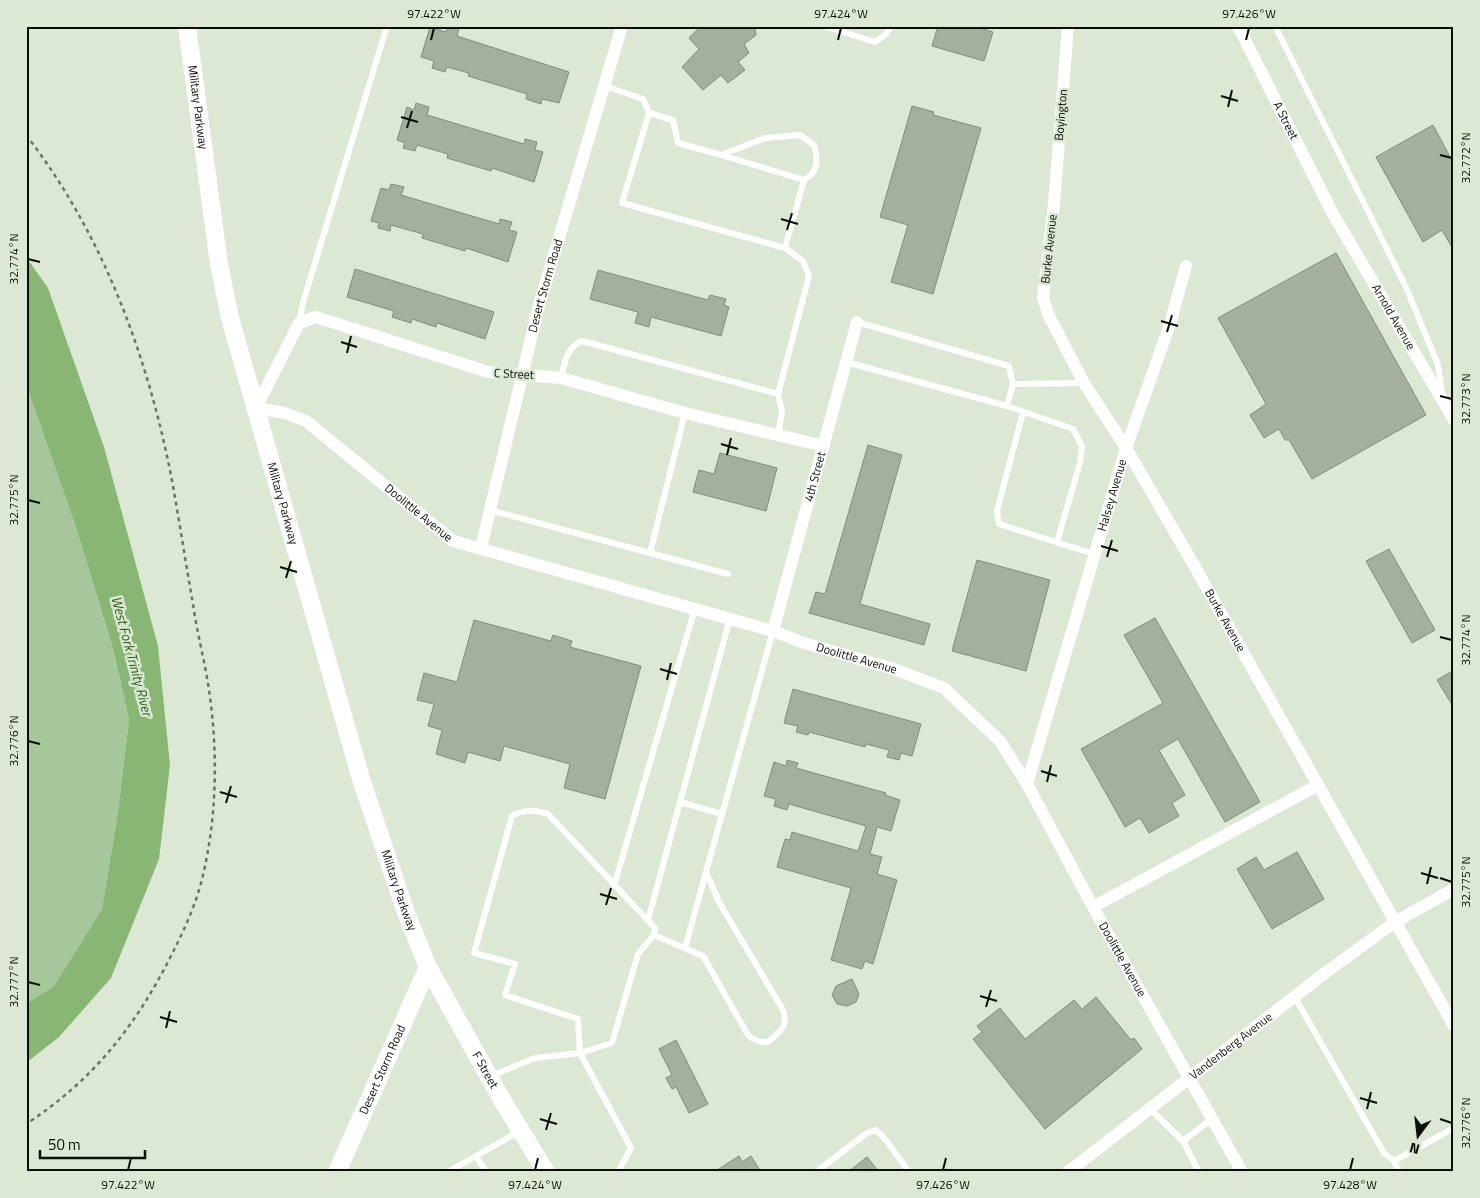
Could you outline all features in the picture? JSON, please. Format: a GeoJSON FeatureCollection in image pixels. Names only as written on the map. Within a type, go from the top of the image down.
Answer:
{"type":"FeatureCollection","features":[{"type":"Feature","properties":{"kind":"street","name":"Military Parkway"},"geometry":{"type":"LineString","coordinates":[[187,26],[219,264],[230,318],[361,779],[405,910],[428,967]]}},
{"type":"Feature","properties":{"kind":"street","name":"Desert Storm Road"},"geometry":{"type":"LineString","coordinates":[[481,548],[521,373],[538,309],[622,26]]}},
{"type":"Feature","properties":{"kind":"street","name":"Boyington"},"geometry":{"type":"LineString","coordinates":[[1054,204],[1068,26]]}},
{"type":"Feature","properties":{"kind":"street","name":"A Street"},"geometry":{"type":"LineString","coordinates":[[1238,26],[1333,214]]}},
{"type":"Feature","properties":{"kind":"street","name":"Burke Avenue"},"geometry":{"type":"LineString","coordinates":[[1054,204],[1043,297],[1044,305],[1084,383],[1126,448],[1454,1026]]}},
{"type":"Feature","properties":{"kind":"street","name":"Arnold Avenue"},"geometry":{"type":"LineString","coordinates":[[1333,214],[1454,420]]}},
{"type":"Feature","properties":{"kind":"street","name":"Halsey Avenue"},"geometry":{"type":"LineString","coordinates":[[1027,784],[1126,448],[1170,324],[1186,266]]}},
{"type":"Feature","properties":{"kind":"street","name":"C Street"},"geometry":{"type":"LineString","coordinates":[[299,323],[316,317],[488,372],[521,373],[561,378],[685,412],[824,446]]}},
{"type":"Feature","properties":{"kind":"street","name":"4th Street"},"geometry":{"type":"LineString","coordinates":[[773,631],[857,322]]}},
{"type":"Feature","properties":{"kind":"street"},"geometry":{"type":"LineString","coordinates":[[256,408],[299,323]]}},
{"type":"Feature","properties":{"kind":"street","name":"Doolittle Avenue"},"geometry":{"type":"LineString","coordinates":[[256,408],[284,413],[306,421],[453,541],[730,618],[804,643],[894,669],[944,688],[1000,741],[1027,784],[1093,907],[1242,1172]]}},
{"type":"Feature","properties":{"kind":"street"},"geometry":{"type":"LineString","coordinates":[[1093,907],[1318,784]]}},
{"type":"Feature","properties":{"kind":"street","name":"Vandenberg Avenue"},"geometry":{"type":"LineString","coordinates":[[1068,1172],[1294,996],[1395,922],[1454,890]]}},
{"type":"Feature","properties":{"kind":"street","name":"Desert Storm Road"},"geometry":{"type":"LineString","coordinates":[[337,1172],[428,967]]}},
{"type":"Feature","properties":{"kind":"street","name":"F Street"},"geometry":{"type":"LineString","coordinates":[[428,967],[489,1077],[546,1172]]}},
{"type":"Feature","properties":{"kind":"lane"},"geometry":{"type":"LineString","coordinates":[[299,323],[304,299],[387,26]]}},
{"type":"Feature","properties":{"kind":"lane"},"geometry":{"type":"LineString","coordinates":[[827,27],[875,42],[886,34],[891,26]]}},
{"type":"Feature","properties":{"kind":"lane"},"geometry":{"type":"LineString","coordinates":[[1275,26],[1406,287],[1438,365],[1444,403]]}},
{"type":"Feature","properties":{"kind":"lane"},"geometry":{"type":"LineString","coordinates":[[605,86],[643,100],[649,113],[622,203],[785,248],[803,260],[809,276],[778,394],[782,410],[778,435]]}},
{"type":"Feature","properties":{"kind":"lane"},"geometry":{"type":"LineString","coordinates":[[649,113],[673,120],[678,143],[804,180],[810,177],[817,162],[814,145],[800,135],[765,138],[721,155]]}},
{"type":"Feature","properties":{"kind":"lane"},"geometry":{"type":"LineString","coordinates":[[785,248],[804,180]]}},
{"type":"Feature","properties":{"kind":"lane"},"geometry":{"type":"LineString","coordinates":[[857,322],[1009,366],[1013,384],[1007,406]]}},
{"type":"Feature","properties":{"kind":"lane"},"geometry":{"type":"LineString","coordinates":[[561,378],[569,351],[574,344],[582,341],[778,394]]}},
{"type":"Feature","properties":{"kind":"lane"},"geometry":{"type":"LineString","coordinates":[[846,362],[1007,406],[1073,429],[1082,446],[1080,463],[1058,542]]}},
{"type":"Feature","properties":{"kind":"lane"},"geometry":{"type":"LineString","coordinates":[[1013,384],[1084,383]]}},
{"type":"Feature","properties":{"kind":"lane"},"geometry":{"type":"LineString","coordinates":[[650,553],[685,412]]}},
{"type":"Feature","properties":{"kind":"lane"},"geometry":{"type":"LineString","coordinates":[[1023,412],[997,512],[999,524],[1094,554]]}},
{"type":"Feature","properties":{"kind":"lane"},"geometry":{"type":"LineString","coordinates":[[490,510],[728,574]]}},
{"type":"Feature","properties":{"kind":"lane"},"geometry":{"type":"LineString","coordinates":[[614,886],[694,608]]}},
{"type":"Feature","properties":{"kind":"lane"},"geometry":{"type":"LineString","coordinates":[[648,920],[730,618]]}},
{"type":"Feature","properties":{"kind":"lane"},"geometry":{"type":"LineString","coordinates":[[685,948],[773,631]]}},
{"type":"Feature","properties":{"kind":"lane"},"geometry":{"type":"LineString","coordinates":[[680,802],[722,814]]}},
{"type":"Feature","properties":{"kind":"lane"},"geometry":{"type":"LineString","coordinates":[[489,1077],[535,1058],[580,1053],[612,1043],[638,954],[654,935],[655,928],[648,920],[548,814],[528,810],[512,816],[474,953],[514,964],[505,996],[578,1019],[580,1053],[631,1148],[618,1172]]}},
{"type":"Feature","properties":{"kind":"lane"},"geometry":{"type":"LineString","coordinates":[[654,935],[703,956],[748,1035],[757,1042],[768,1042],[784,1028],[787,1020],[783,1010],[719,902],[706,872]]}},
{"type":"Feature","properties":{"kind":"lane"},"geometry":{"type":"LineString","coordinates":[[1294,996],[1384,1153],[1394,1161],[1399,1172]]}},
{"type":"Feature","properties":{"kind":"lane"},"geometry":{"type":"LineString","coordinates":[[1150,1109],[1183,1141],[1199,1172]]}},
{"type":"Feature","properties":{"kind":"lane"},"geometry":{"type":"LineString","coordinates":[[1183,1141],[1213,1118]]}},
{"type":"Feature","properties":{"kind":"lane"},"geometry":{"type":"LineString","coordinates":[[1394,1161],[1454,1128]]}},
{"type":"Feature","properties":{"kind":"lane"},"geometry":{"type":"LineString","coordinates":[[816,1172],[867,1133],[876,1130],[910,1172]]}},
{"type":"Feature","properties":{"kind":"lane"},"geometry":{"type":"LineString","coordinates":[[448,1172],[521,1131]]}},
{"type":"Feature","properties":{"kind":"lane"},"geometry":{"type":"LineString","coordinates":[[476,1156],[486,1172]]}},
{"type":"Feature","properties":{"kind":"path"},"geometry":{"type":"LineString","coordinates":[[26,135],[66,194],[96,248],[126,316],[155,409],[173,484],[209,692],[214,733],[214,792],[209,846],[202,879],[193,908],[155,989],[107,1057],[83,1081],[49,1109],[26,1124]]}},
{"type":"Feature","properties":{"kind":"shaded area"},"geometry":{"type":"Polygon","coordinates":[[[26,384],[76,527],[113,650],[129,719],[118,812],[102,909],[54,986],[26,1004],[26,384]]]}},
{"type":"Feature","properties":{"kind":"water","name":"West Fork Trinity River"},"geometry":{"type":"Polygon","coordinates":[[[26,257],[48,288],[104,447],[158,646],[170,765],[159,859],[111,978],[59,1037],[26,1063],[26,1004],[54,986],[102,909],[118,812],[129,719],[113,649],[76,527],[26,384],[26,257]]]}},
{"type":"Feature","properties":{"kind":"building"},"geometry":{"type":"Polygon","coordinates":[[[448,26],[459,28],[457,36],[569,72],[559,103],[542,99],[541,104],[526,99],[527,94],[468,76],[469,73],[447,67],[445,72],[432,68],[434,61],[421,57],[430,27],[446,32],[448,26]]]}},
{"type":"Feature","properties":{"kind":"building"},"geometry":{"type":"Polygon","coordinates":[[[701,26],[755,26],[756,35],[744,44],[749,53],[738,62],[745,70],[728,83],[721,75],[703,90],[682,67],[699,49],[689,38],[701,26]]]}},
{"type":"Feature","properties":{"kind":"building"},"geometry":{"type":"Polygon","coordinates":[[[938,26],[974,26],[993,32],[984,61],[932,46],[938,26]]]}},
{"type":"Feature","properties":{"kind":"building"},"geometry":{"type":"Polygon","coordinates":[[[416,103],[429,107],[427,115],[524,144],[525,139],[537,142],[535,150],[543,152],[534,182],[492,168],[491,171],[447,158],[448,154],[417,145],[415,151],[403,148],[405,143],[397,140],[407,107],[414,110],[416,103]]]}},
{"type":"Feature","properties":{"kind":"building"},"geometry":{"type":"Polygon","coordinates":[[[912,106],[934,112],[933,115],[981,128],[933,294],[891,282],[908,225],[880,217],[912,106]]]}},
{"type":"Feature","properties":{"kind":"building"},"geometry":{"type":"Polygon","coordinates":[[[1433,125],[1454,164],[1454,251],[1442,230],[1423,242],[1376,157],[1433,125]]]}},
{"type":"Feature","properties":{"kind":"building"},"geometry":{"type":"Polygon","coordinates":[[[391,184],[404,187],[401,195],[499,224],[500,219],[512,222],[509,230],[517,232],[508,262],[466,248],[465,251],[422,238],[423,234],[391,225],[390,231],[378,228],[379,223],[371,221],[381,188],[389,190],[391,184]]]}},
{"type":"Feature","properties":{"kind":"building"},"geometry":{"type":"Polygon","coordinates":[[[1336,253],[1426,415],[1312,479],[1289,440],[1285,440],[1279,429],[1264,438],[1250,415],[1266,404],[1218,318],[1336,253]]]}},
{"type":"Feature","properties":{"kind":"building"},"geometry":{"type":"Polygon","coordinates":[[[355,269],[494,312],[485,339],[437,323],[436,327],[412,319],[411,323],[392,317],[394,311],[347,297],[355,269]]]}},
{"type":"Feature","properties":{"kind":"building"},"geometry":{"type":"Polygon","coordinates":[[[598,270],[708,300],[710,295],[726,299],[724,305],[729,307],[721,336],[651,317],[649,327],[635,323],[638,312],[590,299],[598,270]]]}},
{"type":"Feature","properties":{"kind":"building"},"geometry":{"type":"Polygon","coordinates":[[[868,445],[902,455],[860,604],[930,624],[924,645],[809,613],[816,592],[825,594],[868,445]]]}},
{"type":"Feature","properties":{"kind":"building"},"geometry":{"type":"Polygon","coordinates":[[[720,453],[777,468],[766,511],[693,492],[699,470],[714,474],[720,453]]]}},
{"type":"Feature","properties":{"kind":"building"},"geometry":{"type":"Polygon","coordinates":[[[1389,549],[1435,630],[1412,643],[1366,561],[1389,549]]]}},
{"type":"Feature","properties":{"kind":"building"},"geometry":{"type":"Polygon","coordinates":[[[977,560],[1050,580],[1026,671],[952,651],[977,560]]]}},
{"type":"Feature","properties":{"kind":"building"},"geometry":{"type":"Polygon","coordinates":[[[1155,618],[1260,802],[1225,822],[1178,739],[1159,750],[1185,795],[1172,803],[1179,816],[1149,833],[1140,818],[1125,827],[1081,749],[1163,703],[1124,635],[1155,618]]]}},
{"type":"Feature","properties":{"kind":"building"},"geometry":{"type":"Polygon","coordinates":[[[474,620],[551,641],[553,635],[572,641],[570,647],[641,666],[605,799],[564,788],[570,764],[504,746],[500,761],[468,752],[465,763],[436,754],[442,730],[428,726],[434,704],[417,700],[424,673],[457,682],[474,620]]]}},
{"type":"Feature","properties":{"kind":"building"},"geometry":{"type":"Polygon","coordinates":[[[1454,670],[1454,708],[1437,680],[1454,670]]]}},
{"type":"Feature","properties":{"kind":"building"},"geometry":{"type":"Polygon","coordinates":[[[793,689],[921,724],[912,756],[901,753],[899,760],[887,757],[889,750],[866,744],[865,747],[809,732],[808,735],[796,732],[798,726],[784,723],[793,689]]]}},
{"type":"Feature","properties":{"kind":"building"},"geometry":{"type":"Polygon","coordinates":[[[787,760],[798,763],[796,768],[886,793],[885,795],[900,800],[891,831],[877,827],[870,854],[882,857],[877,874],[897,880],[873,964],[865,961],[862,969],[831,960],[851,888],[777,867],[785,839],[790,840],[792,832],[858,851],[866,826],[789,804],[787,810],[774,806],[776,799],[764,796],[774,762],[786,766],[787,760]]]}},
{"type":"Feature","properties":{"kind":"building"},"geometry":{"type":"Polygon","coordinates":[[[1297,852],[1324,899],[1272,929],[1237,869],[1256,857],[1264,870],[1297,852]]]}},
{"type":"Feature","properties":{"kind":"building"},"geometry":{"type":"Polygon","coordinates":[[[852,979],[859,994],[856,1002],[847,1006],[837,1004],[832,995],[836,986],[852,979]]]}},
{"type":"Feature","properties":{"kind":"building"},"geometry":{"type":"Polygon","coordinates":[[[1096,997],[1131,1040],[1134,1038],[1142,1049],[1045,1129],[973,1039],[982,1032],[977,1026],[1000,1008],[1025,1039],[1074,1000],[1082,1009],[1096,997]]]}},
{"type":"Feature","properties":{"kind":"building"},"geometry":{"type":"Polygon","coordinates":[[[676,1040],[708,1104],[689,1113],[676,1087],[672,1089],[666,1078],[672,1075],[659,1049],[676,1040]]]}},
{"type":"Feature","properties":{"kind":"building"},"geometry":{"type":"Polygon","coordinates":[[[739,1156],[742,1162],[751,1156],[761,1172],[714,1172],[739,1156]]]}},
{"type":"Feature","properties":{"kind":"building"},"geometry":{"type":"Polygon","coordinates":[[[867,1157],[879,1172],[848,1172],[867,1157]]]}}]}
